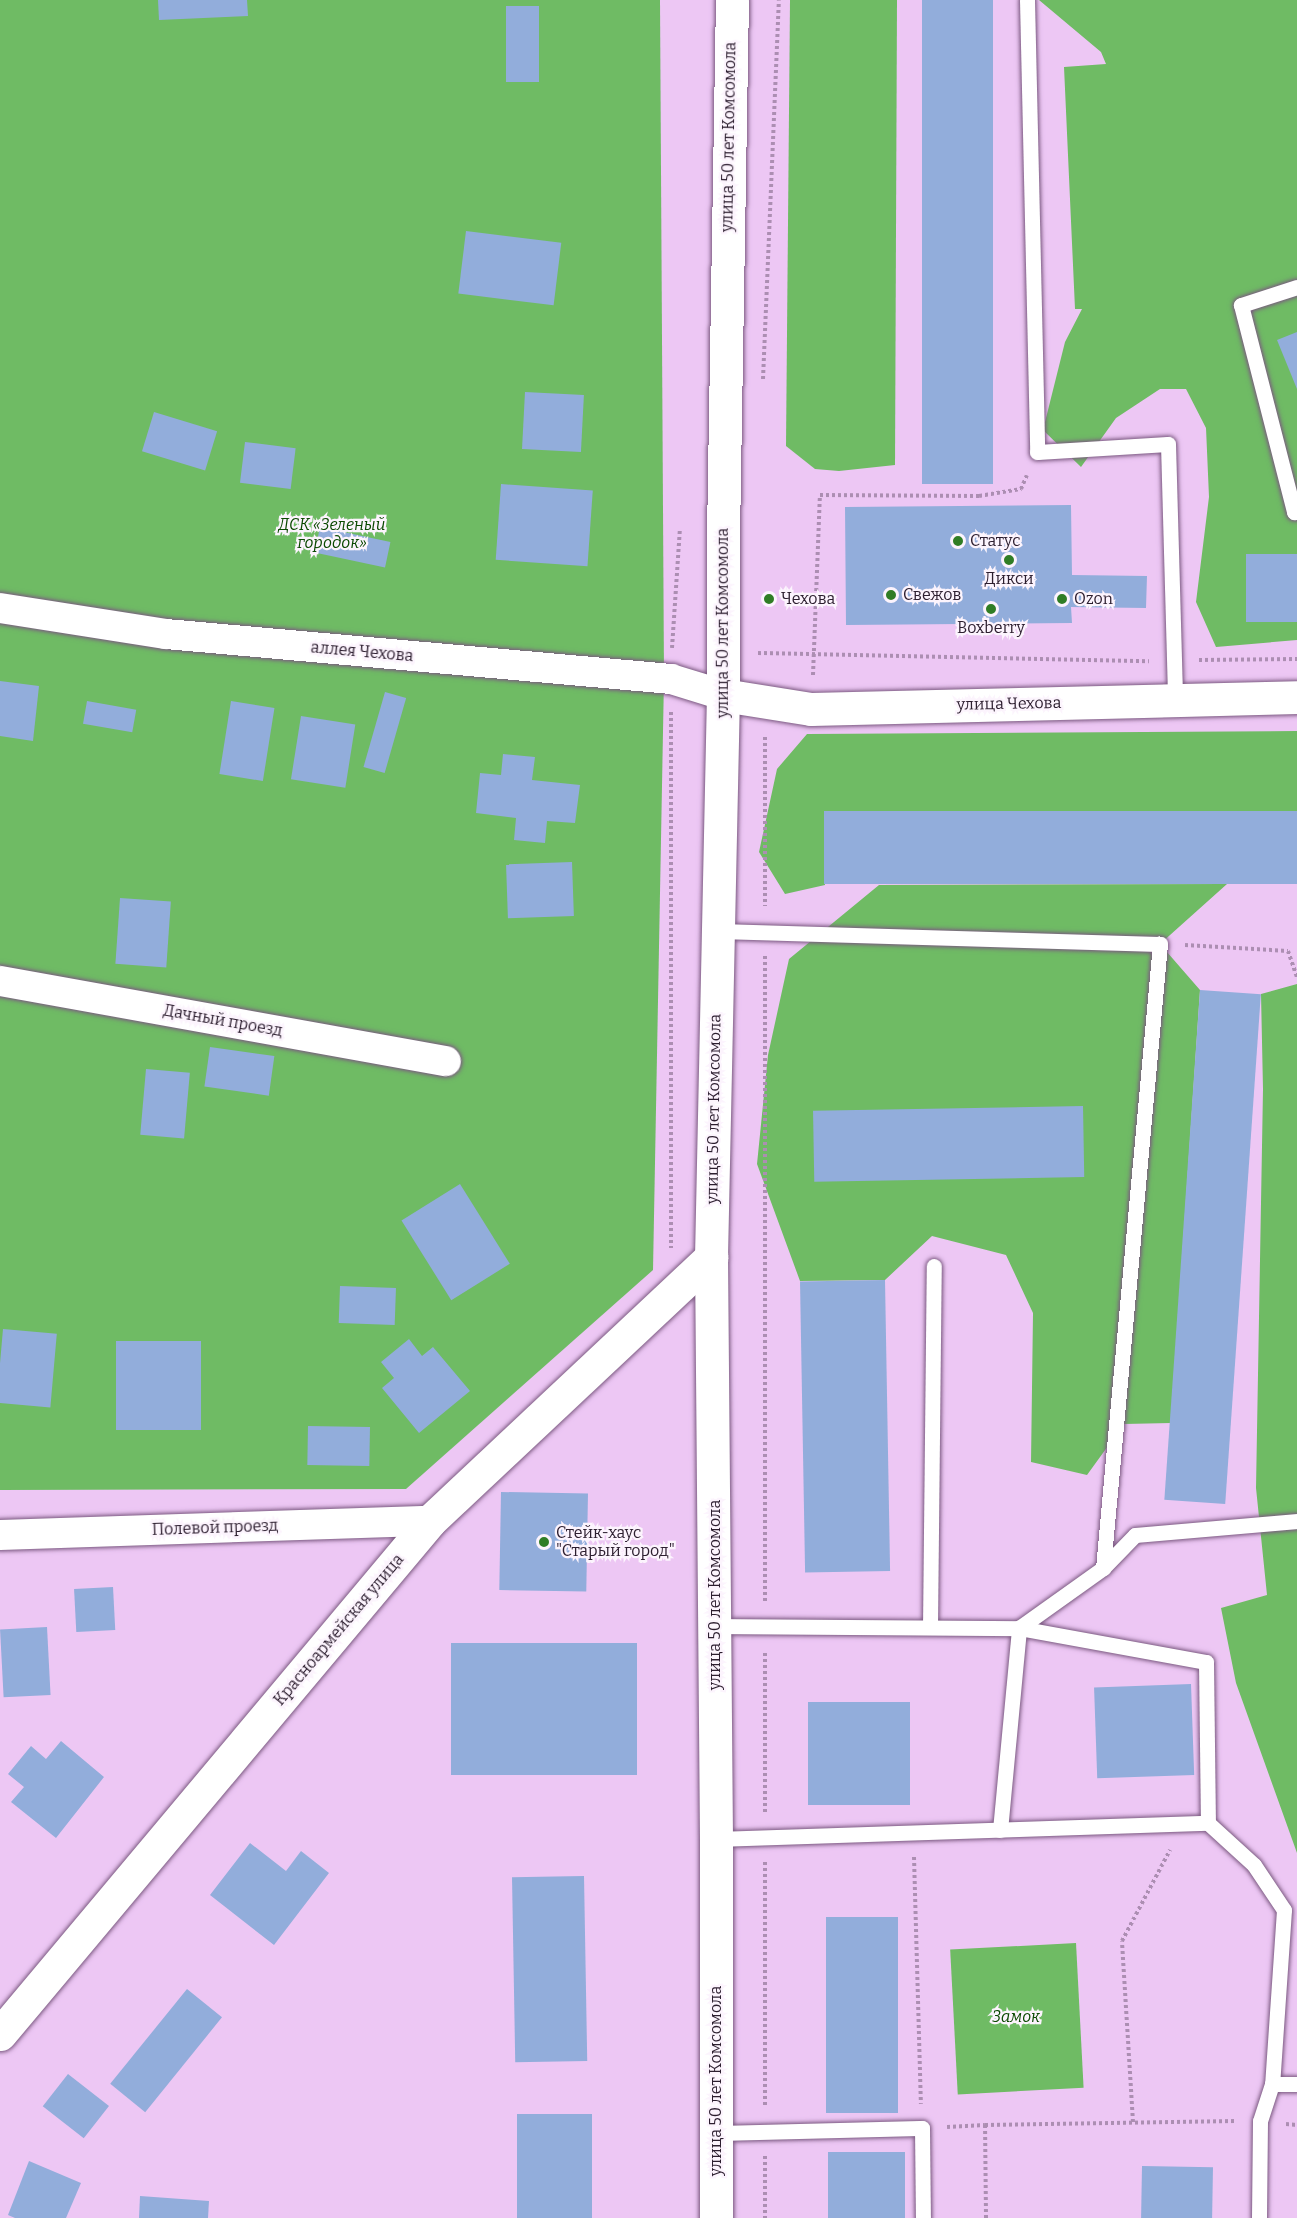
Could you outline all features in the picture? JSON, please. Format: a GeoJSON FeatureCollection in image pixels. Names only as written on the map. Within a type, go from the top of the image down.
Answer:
{"type":"FeatureCollection","features":[{"type":"Feature","properties":{"kind":"street","name":"улица 50 лет Комсомола"},"geometry":{"type":"LineString","coordinates":[[716,2218],[715,1626],[711,1257],[723,695],[723,535],[732,0]]}},
{"type":"Feature","properties":{"kind":"street","name":"аллея Чехова"},"geometry":{"type":"LineString","coordinates":[[0,608],[166,634],[671,679],[723,695]]}},
{"type":"Feature","properties":{"kind":"street","name":"улица Чехова"},"geometry":{"type":"LineString","coordinates":[[723,695],[811,709],[1297,697]]}},
{"type":"Feature","properties":{"kind":"street","name":"Дачный проезд"},"geometry":{"type":"LineString","coordinates":[[0,981],[446,1061]]}},
{"type":"Feature","properties":{"kind":"street","name":"Красноармейская улица"},"geometry":{"type":"LineString","coordinates":[[0,2034],[430,1521],[711,1257]]}},
{"type":"Feature","properties":{"kind":"street","name":"Полевой проезд"},"geometry":{"type":"LineString","coordinates":[[0,1535],[430,1521]]}},
{"type":"Feature","properties":{"kind":"lane"},"geometry":{"type":"LineString","coordinates":[[1027,0],[1037,452],[1168,444],[1175,700]]}},
{"type":"Feature","properties":{"kind":"lane"},"geometry":{"type":"LineString","coordinates":[[1297,287],[1241,305],[1294,512],[1297,512]]}},
{"type":"Feature","properties":{"kind":"lane"},"geometry":{"type":"LineString","coordinates":[[718,932],[1160,944],[1103,1568]]}},
{"type":"Feature","properties":{"kind":"lane"},"geometry":{"type":"LineString","coordinates":[[930,1627],[934,1266]]}},
{"type":"Feature","properties":{"kind":"lane"},"geometry":{"type":"LineString","coordinates":[[1000,1830],[1019,1628],[1103,1568],[1135,1535],[1237,1524],[1297,1521]]}},
{"type":"Feature","properties":{"kind":"lane"},"geometry":{"type":"LineString","coordinates":[[715,1626],[1019,1628],[1206,1662],[1208,1823]]}},
{"type":"Feature","properties":{"kind":"lane"},"geometry":{"type":"LineString","coordinates":[[716,1839],[1208,1823],[1254,1865],[1290,1910],[1272,2084],[1260,2121],[1259,2218]]}},
{"type":"Feature","properties":{"kind":"lane"},"geometry":{"type":"LineString","coordinates":[[1272,2084],[1297,2084]]}},
{"type":"Feature","properties":{"kind":"lane"},"geometry":{"type":"LineString","coordinates":[[716,2133],[922,2128],[923,2218]]}},
{"type":"Feature","properties":{"kind":"path"},"geometry":{"type":"LineString","coordinates":[[763,388],[779,0]]}},
{"type":"Feature","properties":{"kind":"path"},"geometry":{"type":"LineString","coordinates":[[811,709],[820,495],[979,496],[1021,489],[1037,452]]}},
{"type":"Feature","properties":{"kind":"path"},"geometry":{"type":"LineString","coordinates":[[666,1258],[671,1247],[671,679],[680,529]]}},
{"type":"Feature","properties":{"kind":"path"},"geometry":{"type":"LineString","coordinates":[[752,652],[1128,662],[1297,659]]}},
{"type":"Feature","properties":{"kind":"path"},"geometry":{"type":"LineString","coordinates":[[765,700],[765,2218]]}},
{"type":"Feature","properties":{"kind":"path"},"geometry":{"type":"LineString","coordinates":[[1160,944],[1288,951],[1297,976]]}},
{"type":"Feature","properties":{"kind":"path"},"geometry":{"type":"LineString","coordinates":[[1134,2122],[1122,1941],[1184,1824]]}},
{"type":"Feature","properties":{"kind":"path"},"geometry":{"type":"LineString","coordinates":[[913,1833],[922,2128],[1134,2122],[1260,2121],[1297,2125]]}},
{"type":"Feature","properties":{"kind":"path"},"geometry":{"type":"LineString","coordinates":[[985,2125],[986,2218]]}},
{"type":"Feature","properties":{"kind":"green space","name":"ДСК «Зеленый городок»"},"geometry":{"type":"Polygon","coordinates":[[[0,0],[660,0],[664,678],[653,1270],[406,1489],[0,1490],[0,0]]]}},
{"type":"Feature","properties":{"kind":"green space"},"geometry":{"type":"Polygon","coordinates":[[[790,0],[897,0],[895,465],[839,471],[815,469],[786,446],[790,0]]]}},
{"type":"Feature","properties":{"kind":"green space"},"geometry":{"type":"Polygon","coordinates":[[[1039,0],[1297,0],[1297,640],[1216,647],[1196,602],[1209,497],[1206,428],[1186,389],[1160,389],[1116,418],[1081,467],[1043,430],[1065,342],[1082,309],[1075,309],[1064,67],[1106,64],[1101,52],[1039,0]]]}},
{"type":"Feature","properties":{"kind":"green space"},"geometry":{"type":"Polygon","coordinates":[[[1297,731],[1297,811],[824,813],[825,885],[785,894],[759,852],[777,769],[807,734],[1297,731]]]}},
{"type":"Feature","properties":{"kind":"green space"},"geometry":{"type":"Polygon","coordinates":[[[1227,884],[1160,944],[1200,990],[1171,1423],[1124,1424],[1087,1475],[1031,1462],[1033,1313],[1006,1255],[932,1236],[885,1280],[800,1281],[757,1164],[768,1055],[789,959],[879,885],[1227,884]]]}},
{"type":"Feature","properties":{"kind":"green space"},"geometry":{"type":"Polygon","coordinates":[[[1297,984],[1297,1853],[1236,1683],[1221,1608],[1267,1595],[1256,1488],[1263,1089],[1261,994],[1297,984]]]}},
{"type":"Feature","properties":{"kind":"green space","name":"Замок"},"geometry":{"type":"Polygon","coordinates":[[[1076,1943],[1084,2088],[958,2094],[950,1950],[1076,1943]]]}},
{"type":"Feature","properties":{"kind":"building"},"geometry":{"type":"Polygon","coordinates":[[[158,0],[247,0],[248,16],[159,20],[158,0]]]}},
{"type":"Feature","properties":{"kind":"building"},"geometry":{"type":"Polygon","coordinates":[[[922,0],[993,0],[993,484],[922,484],[922,0]]]}},
{"type":"Feature","properties":{"kind":"building"},"geometry":{"type":"Polygon","coordinates":[[[506,6],[539,6],[539,82],[506,82],[506,6]]]}},
{"type":"Feature","properties":{"kind":"building"},"geometry":{"type":"Polygon","coordinates":[[[466,231],[561,243],[554,305],[458,294],[466,231]]]}},
{"type":"Feature","properties":{"kind":"building"},"geometry":{"type":"Polygon","coordinates":[[[1297,332],[1297,389],[1277,340],[1297,332]]]}},
{"type":"Feature","properties":{"kind":"building"},"geometry":{"type":"Polygon","coordinates":[[[525,392],[584,395],[581,452],[522,449],[525,392]]]}},
{"type":"Feature","properties":{"kind":"building"},"geometry":{"type":"Polygon","coordinates":[[[154,412],[217,431],[205,471],[142,451],[154,412]]]}},
{"type":"Feature","properties":{"kind":"building"},"geometry":{"type":"Polygon","coordinates":[[[245,442],[296,448],[291,489],[240,483],[245,442]]]}},
{"type":"Feature","properties":{"kind":"building"},"geometry":{"type":"Polygon","coordinates":[[[501,484],[593,490],[587,566],[496,560],[501,484]]]}},
{"type":"Feature","properties":{"kind":"building","name":"Статус"},"geometry":{"type":"Polygon","coordinates":[[[1071,505],[1072,575],[1147,576],[1146,608],[1071,607],[1072,623],[846,625],[845,507],[1071,505]]]}},
{"type":"Feature","properties":{"kind":"building"},"geometry":{"type":"Polygon","coordinates":[[[320,527],[390,542],[385,567],[315,552],[320,527]]]}},
{"type":"Feature","properties":{"kind":"building"},"geometry":{"type":"Polygon","coordinates":[[[1246,554],[1297,554],[1297,622],[1246,622],[1246,554]]]}},
{"type":"Feature","properties":{"kind":"building"},"geometry":{"type":"Polygon","coordinates":[[[0,681],[39,686],[33,741],[0,736],[0,681]]]}},
{"type":"Feature","properties":{"kind":"building"},"geometry":{"type":"Polygon","coordinates":[[[385,692],[406,698],[385,773],[364,767],[385,692]]]}},
{"type":"Feature","properties":{"kind":"building"},"geometry":{"type":"Polygon","coordinates":[[[87,701],[136,710],[132,732],[83,724],[87,701]]]}},
{"type":"Feature","properties":{"kind":"building"},"geometry":{"type":"Polygon","coordinates":[[[231,701],[274,708],[263,781],[219,774],[231,701]]]}},
{"type":"Feature","properties":{"kind":"building"},"geometry":{"type":"Polygon","coordinates":[[[301,716],[355,725],[345,788],[291,779],[301,716]]]}},
{"type":"Feature","properties":{"kind":"building"},"geometry":{"type":"Polygon","coordinates":[[[503,754],[535,757],[532,780],[580,785],[575,823],[547,821],[545,843],[514,840],[516,818],[476,813],[480,773],[501,775],[503,754]]]}},
{"type":"Feature","properties":{"kind":"building"},"geometry":{"type":"Polygon","coordinates":[[[824,811],[1297,811],[1297,884],[824,884],[824,811]]]}},
{"type":"Feature","properties":{"kind":"building"},"geometry":{"type":"Polygon","coordinates":[[[572,862],[574,916],[508,918],[506,864],[572,862]]]}},
{"type":"Feature","properties":{"kind":"building"},"geometry":{"type":"Polygon","coordinates":[[[120,898],[171,902],[166,967],[115,964],[120,898]]]}},
{"type":"Feature","properties":{"kind":"building"},"geometry":{"type":"Polygon","coordinates":[[[1200,990],[1261,994],[1225,1504],[1164,1500],[1200,990]]]}},
{"type":"Feature","properties":{"kind":"building"},"geometry":{"type":"Polygon","coordinates":[[[210,1047],[274,1056],[269,1096],[204,1087],[210,1047]]]}},
{"type":"Feature","properties":{"kind":"building"},"geometry":{"type":"Polygon","coordinates":[[[146,1069],[190,1073],[184,1139],[140,1135],[146,1069]]]}},
{"type":"Feature","properties":{"kind":"building"},"geometry":{"type":"Polygon","coordinates":[[[1083,1106],[1084,1177],[814,1182],[813,1111],[1083,1106]]]}},
{"type":"Feature","properties":{"kind":"building"},"geometry":{"type":"Polygon","coordinates":[[[460,1184],[510,1264],[451,1300],[401,1221],[460,1184]]]}},
{"type":"Feature","properties":{"kind":"building"},"geometry":{"type":"Polygon","coordinates":[[[885,1280],[890,1571],[805,1572],[800,1281],[885,1280]]]}},
{"type":"Feature","properties":{"kind":"building"},"geometry":{"type":"Polygon","coordinates":[[[340,1286],[396,1288],[395,1325],[339,1323],[340,1286]]]}},
{"type":"Feature","properties":{"kind":"building"},"geometry":{"type":"Polygon","coordinates":[[[3,1329],[57,1334],[50,1407],[0,1403],[3,1329]]]}},
{"type":"Feature","properties":{"kind":"building"},"geometry":{"type":"Polygon","coordinates":[[[409,1339],[422,1356],[433,1347],[470,1391],[419,1433],[382,1388],[394,1378],[381,1362],[409,1339]]]}},
{"type":"Feature","properties":{"kind":"building"},"geometry":{"type":"Polygon","coordinates":[[[116,1341],[201,1341],[201,1430],[116,1430],[116,1341]]]}},
{"type":"Feature","properties":{"kind":"building"},"geometry":{"type":"Polygon","coordinates":[[[308,1426],[370,1427],[369,1466],[307,1465],[308,1426]]]}},
{"type":"Feature","properties":{"kind":"building","name":"Стейк-хаус \"Старый город\""},"geometry":{"type":"Polygon","coordinates":[[[501,1492],[588,1494],[586,1592],[499,1590],[501,1492]]]}},
{"type":"Feature","properties":{"kind":"building"},"geometry":{"type":"Polygon","coordinates":[[[113,1587],[115,1630],[76,1632],[74,1589],[113,1587]]]}},
{"type":"Feature","properties":{"kind":"building"},"geometry":{"type":"Polygon","coordinates":[[[47,1627],[51,1695],[4,1697],[0,1629],[47,1627]]]}},
{"type":"Feature","properties":{"kind":"building"},"geometry":{"type":"Polygon","coordinates":[[[451,1643],[637,1643],[637,1775],[451,1775],[451,1643]]]}},
{"type":"Feature","properties":{"kind":"building"},"geometry":{"type":"Polygon","coordinates":[[[1191,1684],[1194,1775],[1097,1778],[1094,1687],[1191,1684]]]}},
{"type":"Feature","properties":{"kind":"building"},"geometry":{"type":"Polygon","coordinates":[[[808,1702],[910,1702],[910,1805],[808,1805],[808,1702]]]}},
{"type":"Feature","properties":{"kind":"building"},"geometry":{"type":"Polygon","coordinates":[[[61,1741],[104,1777],[56,1838],[11,1802],[24,1787],[8,1774],[31,1746],[46,1759],[61,1741]]]}},
{"type":"Feature","properties":{"kind":"building"},"geometry":{"type":"Polygon","coordinates":[[[250,1843],[286,1871],[301,1851],[329,1873],[274,1945],[210,1895],[250,1843]]]}},
{"type":"Feature","properties":{"kind":"building"},"geometry":{"type":"Polygon","coordinates":[[[584,1876],[587,2061],[515,2062],[512,1877],[584,1876]]]}},
{"type":"Feature","properties":{"kind":"building"},"geometry":{"type":"Polygon","coordinates":[[[826,1917],[898,1917],[898,2113],[826,2113],[826,1917]]]}},
{"type":"Feature","properties":{"kind":"building"},"geometry":{"type":"Polygon","coordinates":[[[187,1989],[222,2017],[145,2112],[110,2084],[187,1989]]]}},
{"type":"Feature","properties":{"kind":"building"},"geometry":{"type":"Polygon","coordinates":[[[68,2074],[109,2106],[84,2138],[43,2106],[68,2074]]]}},
{"type":"Feature","properties":{"kind":"building"},"geometry":{"type":"Polygon","coordinates":[[[517,2114],[592,2114],[592,2218],[517,2218],[517,2114]]]}},
{"type":"Feature","properties":{"kind":"building"},"geometry":{"type":"Polygon","coordinates":[[[828,2152],[905,2152],[905,2218],[828,2218],[828,2152]]]}},
{"type":"Feature","properties":{"kind":"building"},"geometry":{"type":"Polygon","coordinates":[[[29,2161],[81,2183],[66,2218],[15,2218],[8,2215],[29,2161]]]}},
{"type":"Feature","properties":{"kind":"building"},"geometry":{"type":"Polygon","coordinates":[[[1142,2166],[1213,2167],[1212,2218],[1141,2218],[1142,2166]]]}},
{"type":"Feature","properties":{"kind":"building"},"geometry":{"type":"Polygon","coordinates":[[[140,2196],[209,2201],[208,2218],[139,2218],[140,2196]]]}},
{"type":"Feature","properties":{"kind":"place","name":"Статус"},"geometry":{"type":"Point","coordinates":[958,541]}},
{"type":"Feature","properties":{"kind":"place","name":"Дикси"},"geometry":{"type":"Point","coordinates":[1009,560]}},
{"type":"Feature","properties":{"kind":"place","name":"Свежов"},"geometry":{"type":"Point","coordinates":[891,595]}},
{"type":"Feature","properties":{"kind":"place","name":"Чехова"},"geometry":{"type":"Point","coordinates":[769,599]}},
{"type":"Feature","properties":{"kind":"place","name":"Ozon"},"geometry":{"type":"Point","coordinates":[1062,599]}},
{"type":"Feature","properties":{"kind":"place","name":"Boxberry"},"geometry":{"type":"Point","coordinates":[991,609]}},
{"type":"Feature","properties":{"kind":"place","name":"Стейк-хаус \"Старый город\""},"geometry":{"type":"Point","coordinates":[544,1542]}}]}
